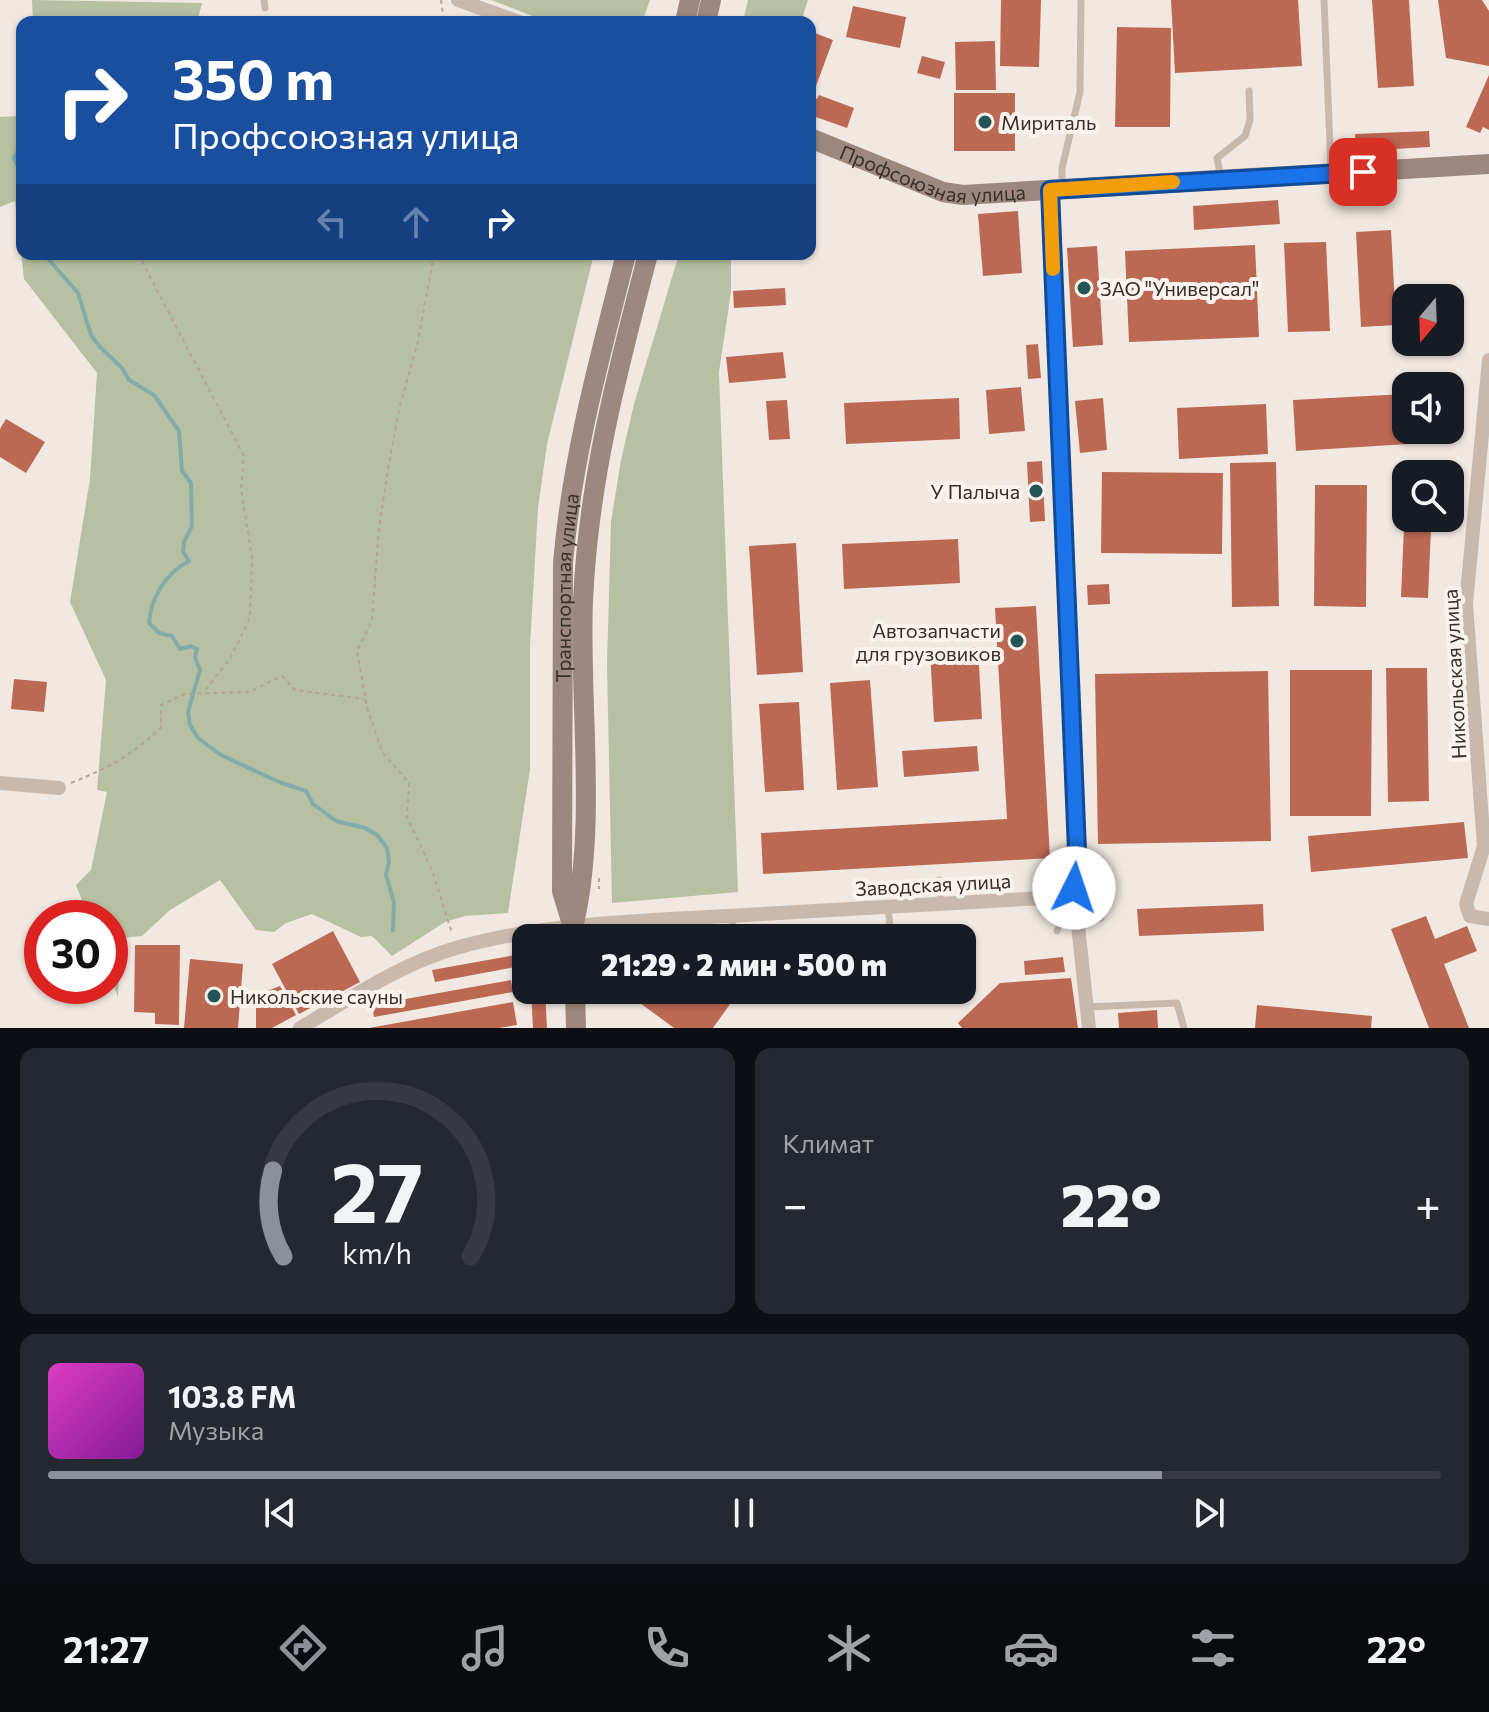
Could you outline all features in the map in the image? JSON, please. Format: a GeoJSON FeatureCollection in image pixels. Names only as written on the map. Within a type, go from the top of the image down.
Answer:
{"type":"FeatureCollection","features":[{"type":"Feature","properties":{"kind":"street"},"geometry":{"type":"LineString","coordinates":[[458,0],[482,4],[507,16]]}},
{"type":"Feature","properties":{"kind":"street","name":"Профсоюзная улица"},"geometry":{"type":"LineString","coordinates":[[816,140],[943,192],[963,195],[1489,164]]}},
{"type":"Feature","properties":{"kind":"street"},"geometry":{"type":"LineString","coordinates":[[1056,190],[1078,875],[1074,888],[1089,1028]]}},
{"type":"Feature","properties":{"kind":"street","name":"Транспортная улица"},"geometry":{"type":"LineString","coordinates":[[571,924],[562,891],[561,645],[566,535],[572,479],[589,397],[624,260]]}},
{"type":"Feature","properties":{"kind":"street","name":"Транспортная улица"},"geometry":{"type":"LineString","coordinates":[[575,924],[582,890],[583,605],[588,523],[610,399],[646,260]]}},
{"type":"Feature","properties":{"kind":"street","name":"Никольская улица"},"geometry":{"type":"LineString","coordinates":[[1489,360],[1466,604],[1484,846],[1466,904],[1470,916],[1489,919]]}},
{"type":"Feature","properties":{"kind":"street"},"geometry":{"type":"LineString","coordinates":[[0,783],[59,788]]}},
{"type":"Feature","properties":{"kind":"street","name":"Заводская улица"},"geometry":{"type":"LineString","coordinates":[[605,924],[732,924],[888,907],[1060,897],[1074,888]]}},
{"type":"Feature","properties":{"kind":"street","name":"Заводская улица"},"geometry":{"type":"LineString","coordinates":[[300,1028],[405,967],[457,947],[512,935]]}},
{"type":"Feature","properties":{"kind":"street"},"geometry":{"type":"LineString","coordinates":[[575,1004],[576,1028]]}},
{"type":"Feature","properties":{"kind":"lane"},"geometry":{"type":"LineString","coordinates":[[1056,190],[1080,92],[1081,0]]}},
{"type":"Feature","properties":{"kind":"lane"},"geometry":{"type":"LineString","coordinates":[[1324,0],[1331,174]]}},
{"type":"Feature","properties":{"kind":"lane"},"geometry":{"type":"LineString","coordinates":[[1221,179],[1217,158],[1245,136],[1250,120],[1249,91]]}},
{"type":"Feature","properties":{"kind":"lane"},"geometry":{"type":"LineString","coordinates":[[939,880],[941,904]]}},
{"type":"Feature","properties":{"kind":"lane"},"geometry":{"type":"LineString","coordinates":[[1057,931],[1074,888],[1100,887]]}},
{"type":"Feature","properties":{"kind":"lane"},"geometry":{"type":"LineString","coordinates":[[888,907],[890,924]]}},
{"type":"Feature","properties":{"kind":"lane"},"geometry":{"type":"LineString","coordinates":[[1078,919],[1101,918]]}},
{"type":"Feature","properties":{"kind":"lane"},"geometry":{"type":"LineString","coordinates":[[1087,1007],[1177,1003],[1184,1028]]}},
{"type":"Feature","properties":{"kind":"path"},"geometry":{"type":"LineString","coordinates":[[141,260],[244,456],[241,489],[252,558],[250,618],[231,657],[204,692]]}},
{"type":"Feature","properties":{"kind":"path"},"geometry":{"type":"LineString","coordinates":[[433,260],[418,341],[399,409],[388,469],[379,528],[372,621],[357,651],[365,699],[382,752],[409,783],[407,817],[432,870],[457,947]]}},
{"type":"Feature","properties":{"kind":"path"},"geometry":{"type":"LineString","coordinates":[[59,788],[116,764],[133,753],[161,728],[161,705],[185,694],[249,692],[282,676],[295,690],[365,699]]}},
{"type":"Feature","properties":{"kind":"path"},"geometry":{"type":"LineString","coordinates":[[599,874],[599,889]]}},
{"type":"Feature","properties":{"kind":"green space"},"geometry":{"type":"Polygon","coordinates":[[[32,0],[202,3],[199,16],[33,16],[32,0]]]}},
{"type":"Feature","properties":{"kind":"green space"},"geometry":{"type":"Polygon","coordinates":[[[491,0],[650,0],[644,16],[532,16],[491,0]]]}},
{"type":"Feature","properties":{"kind":"green space"},"geometry":{"type":"Polygon","coordinates":[[[748,0],[808,0],[803,16],[744,16],[748,0]]]}},
{"type":"Feature","properties":{"kind":"green space"},"geometry":{"type":"Polygon","coordinates":[[[16,116],[16,210],[15,201],[0,207],[0,117],[16,116]]]}},
{"type":"Feature","properties":{"kind":"green space"},"geometry":{"type":"Polygon","coordinates":[[[22,260],[593,260],[547,444],[538,508],[530,646],[530,769],[508,913],[465,916],[445,922],[392,956],[372,936],[361,937],[312,914],[286,923],[274,932],[256,930],[220,880],[170,910],[142,936],[128,937],[128,900],[82,900],[76,885],[91,870],[107,792],[97,790],[106,680],[70,602],[90,479],[97,373],[24,279],[22,260]]]}},
{"type":"Feature","properties":{"kind":"green space"},"geometry":{"type":"Polygon","coordinates":[[[677,260],[731,260],[731,292],[719,372],[738,892],[612,903],[607,664],[611,522],[634,404],[677,260]]]}},
{"type":"Feature","properties":{"kind":"building"},"geometry":{"type":"Polygon","coordinates":[[[1001,0],[1041,0],[1039,67],[1000,66],[1001,0]]]}},
{"type":"Feature","properties":{"kind":"building"},"geometry":{"type":"Polygon","coordinates":[[[1171,0],[1298,0],[1302,66],[1175,73],[1171,0]]]}},
{"type":"Feature","properties":{"kind":"building"},"geometry":{"type":"Polygon","coordinates":[[[1372,0],[1409,0],[1414,86],[1378,88],[1372,0]]]}},
{"type":"Feature","properties":{"kind":"building"},"geometry":{"type":"Polygon","coordinates":[[[1438,0],[1482,0],[1489,11],[1489,66],[1446,58],[1438,0]]]}},
{"type":"Feature","properties":{"kind":"building"},"geometry":{"type":"Polygon","coordinates":[[[853,6],[906,17],[900,48],[846,37],[853,6]]]}},
{"type":"Feature","properties":{"kind":"building"},"geometry":{"type":"Polygon","coordinates":[[[1117,27],[1171,28],[1170,127],[1115,127],[1117,27]]]}},
{"type":"Feature","properties":{"kind":"building"},"geometry":{"type":"Polygon","coordinates":[[[816,33],[833,40],[816,86],[816,33]]]}},
{"type":"Feature","properties":{"kind":"building"},"geometry":{"type":"Polygon","coordinates":[[[995,41],[996,90],[956,90],[955,42],[995,41]]]}},
{"type":"Feature","properties":{"kind":"building"},"geometry":{"type":"Polygon","coordinates":[[[922,56],[945,62],[940,79],[917,73],[922,56]]]}},
{"type":"Feature","properties":{"kind":"building"},"geometry":{"type":"Polygon","coordinates":[[[1489,75],[1489,130],[1483,127],[1480,133],[1466,127],[1489,75]]]}},
{"type":"Feature","properties":{"kind":"building","name":"Мириталь"},"geometry":{"type":"Polygon","coordinates":[[[954,93],[1015,93],[1015,151],[954,151],[954,93]]]}},
{"type":"Feature","properties":{"kind":"building"},"geometry":{"type":"Polygon","coordinates":[[[819,95],[854,108],[847,128],[816,117],[816,99],[819,95]]]}},
{"type":"Feature","properties":{"kind":"building"},"geometry":{"type":"Polygon","coordinates":[[[1429,131],[1430,147],[1356,151],[1355,134],[1429,131]]]}},
{"type":"Feature","properties":{"kind":"building"},"geometry":{"type":"Polygon","coordinates":[[[1278,200],[1280,224],[1194,230],[1193,206],[1278,200]]]}},
{"type":"Feature","properties":{"kind":"building"},"geometry":{"type":"Polygon","coordinates":[[[1018,211],[1022,273],[983,276],[978,214],[1018,211]]]}},
{"type":"Feature","properties":{"kind":"building"},"geometry":{"type":"Polygon","coordinates":[[[1391,230],[1392,325],[1361,327],[1356,232],[1391,230]]]}},
{"type":"Feature","properties":{"kind":"building"},"geometry":{"type":"Polygon","coordinates":[[[1326,242],[1330,331],[1288,332],[1284,243],[1326,242]]]}},
{"type":"Feature","properties":{"kind":"building"},"geometry":{"type":"Polygon","coordinates":[[[1255,245],[1259,337],[1129,342],[1125,251],[1255,245]]]}},
{"type":"Feature","properties":{"kind":"building"},"geometry":{"type":"Polygon","coordinates":[[[1097,246],[1103,345],[1073,347],[1067,248],[1097,246]]]}},
{"type":"Feature","properties":{"kind":"building"},"geometry":{"type":"Polygon","coordinates":[[[785,288],[786,305],[734,308],[733,291],[785,288]]]}},
{"type":"Feature","properties":{"kind":"building"},"geometry":{"type":"Polygon","coordinates":[[[1038,344],[1041,378],[1028,379],[1026,345],[1038,344]]]}},
{"type":"Feature","properties":{"kind":"building"},"geometry":{"type":"Polygon","coordinates":[[[783,352],[786,378],[729,383],[726,357],[783,352]]]}},
{"type":"Feature","properties":{"kind":"building"},"geometry":{"type":"Polygon","coordinates":[[[1021,387],[1025,431],[989,434],[986,390],[1021,387]]]}},
{"type":"Feature","properties":{"kind":"building"},"geometry":{"type":"Polygon","coordinates":[[[1392,395],[1392,444],[1408,444],[1296,451],[1293,400],[1392,395]]]}},
{"type":"Feature","properties":{"kind":"building"},"geometry":{"type":"Polygon","coordinates":[[[959,398],[960,439],[846,444],[844,403],[959,398]]]}},
{"type":"Feature","properties":{"kind":"building"},"geometry":{"type":"Polygon","coordinates":[[[1103,398],[1107,450],[1080,453],[1075,401],[1103,398]]]}},
{"type":"Feature","properties":{"kind":"building"},"geometry":{"type":"Polygon","coordinates":[[[787,400],[790,439],[769,440],[766,401],[787,400]]]}},
{"type":"Feature","properties":{"kind":"building"},"geometry":{"type":"Polygon","coordinates":[[[1266,404],[1268,454],[1179,459],[1177,408],[1266,404]]]}},
{"type":"Feature","properties":{"kind":"building"},"geometry":{"type":"Polygon","coordinates":[[[6,419],[45,442],[26,473],[0,457],[0,429],[6,419]]]}},
{"type":"Feature","properties":{"kind":"building"},"geometry":{"type":"Polygon","coordinates":[[[1042,461],[1045,521],[1030,522],[1027,462],[1042,461]]]}},
{"type":"Feature","properties":{"kind":"building"},"geometry":{"type":"Polygon","coordinates":[[[1276,462],[1279,606],[1232,607],[1230,463],[1276,462]]]}},
{"type":"Feature","properties":{"kind":"building"},"geometry":{"type":"Polygon","coordinates":[[[1102,472],[1223,473],[1222,554],[1101,553],[1102,472]]]}},
{"type":"Feature","properties":{"kind":"building"},"geometry":{"type":"Polygon","coordinates":[[[1315,485],[1367,485],[1366,607],[1314,606],[1315,485]]]}},
{"type":"Feature","properties":{"kind":"building"},"geometry":{"type":"Polygon","coordinates":[[[1404,532],[1431,532],[1428,598],[1401,597],[1404,532]]]}},
{"type":"Feature","properties":{"kind":"building"},"geometry":{"type":"Polygon","coordinates":[[[958,539],[960,583],[844,589],[842,544],[958,539]]]}},
{"type":"Feature","properties":{"kind":"building"},"geometry":{"type":"Polygon","coordinates":[[[796,543],[803,672],[757,675],[749,546],[796,543]]]}},
{"type":"Feature","properties":{"kind":"building"},"geometry":{"type":"Polygon","coordinates":[[[1109,584],[1110,604],[1088,605],[1087,585],[1109,584]]]}},
{"type":"Feature","properties":{"kind":"building"},"geometry":{"type":"Polygon","coordinates":[[[1036,606],[1050,858],[763,874],[761,833],[1007,819],[995,608],[1036,606]]]}},
{"type":"Feature","properties":{"kind":"building"},"geometry":{"type":"Polygon","coordinates":[[[978,647],[982,719],[934,722],[930,650],[978,647]]]}},
{"type":"Feature","properties":{"kind":"building"},"geometry":{"type":"Polygon","coordinates":[[[1386,668],[1427,668],[1429,801],[1388,802],[1386,668]]]}},
{"type":"Feature","properties":{"kind":"building"},"geometry":{"type":"Polygon","coordinates":[[[1290,670],[1372,670],[1371,816],[1290,816],[1290,670]]]}},
{"type":"Feature","properties":{"kind":"building"},"geometry":{"type":"Polygon","coordinates":[[[1268,671],[1271,841],[1098,844],[1095,674],[1268,671]]]}},
{"type":"Feature","properties":{"kind":"building"},"geometry":{"type":"Polygon","coordinates":[[[14,679],[47,682],[44,712],[11,709],[14,679]]]}},
{"type":"Feature","properties":{"kind":"building"},"geometry":{"type":"Polygon","coordinates":[[[870,680],[878,787],[837,790],[830,683],[870,680]]]}},
{"type":"Feature","properties":{"kind":"building"},"geometry":{"type":"Polygon","coordinates":[[[799,702],[804,790],[765,792],[759,704],[799,702]]]}},
{"type":"Feature","properties":{"kind":"building"},"geometry":{"type":"Polygon","coordinates":[[[977,746],[979,771],[904,777],[902,751],[977,746]]]}},
{"type":"Feature","properties":{"kind":"building"},"geometry":{"type":"Polygon","coordinates":[[[1464,822],[1468,858],[1311,872],[1308,836],[1464,822]]]}},
{"type":"Feature","properties":{"kind":"building"},"geometry":{"type":"Polygon","coordinates":[[[1263,904],[1264,931],[1139,936],[1137,909],[1263,904]]]}},
{"type":"Feature","properties":{"kind":"building"},"geometry":{"type":"Polygon","coordinates":[[[1426,916],[1435,939],[1467,926],[1477,951],[1444,964],[1469,1028],[1429,1028],[1391,929],[1426,916]]]}},
{"type":"Feature","properties":{"kind":"building"},"geometry":{"type":"Polygon","coordinates":[[[333,931],[360,982],[299,1014],[272,964],[333,931]]]}},
{"type":"Feature","properties":{"kind":"building"},"geometry":{"type":"Polygon","coordinates":[[[135,945],[180,945],[179,1025],[155,1024],[155,1013],[134,1012],[135,945]]]}},
{"type":"Feature","properties":{"kind":"building"},"geometry":{"type":"Polygon","coordinates":[[[512,956],[512,968],[435,982],[432,970],[512,956]]]}},
{"type":"Feature","properties":{"kind":"building"},"geometry":{"type":"Polygon","coordinates":[[[1063,957],[1065,972],[1025,975],[1024,961],[1063,957]]]}},
{"type":"Feature","properties":{"kind":"building","name":"Никольские сауны"},"geometry":{"type":"Polygon","coordinates":[[[190,959],[243,964],[238,1028],[184,1028],[190,959]]]}},
{"type":"Feature","properties":{"kind":"building"},"geometry":{"type":"Polygon","coordinates":[[[1071,978],[1078,1028],[962,1028],[958,1023],[1000,983],[1071,978]]]}},
{"type":"Feature","properties":{"kind":"building"},"geometry":{"type":"Polygon","coordinates":[[[511,980],[512,986],[512,992],[374,1017],[372,1005],[511,980]]]}},
{"type":"Feature","properties":{"kind":"building"},"geometry":{"type":"Polygon","coordinates":[[[280,986],[296,1015],[272,1028],[256,1028],[256,995],[280,986]]]}},
{"type":"Feature","properties":{"kind":"building"},"geometry":{"type":"Polygon","coordinates":[[[512,1002],[517,1025],[499,1028],[369,1028],[512,1002]]]}},
{"type":"Feature","properties":{"kind":"building"},"geometry":{"type":"Polygon","coordinates":[[[532,1004],[546,1004],[547,1028],[533,1028],[532,1004]]]}},
{"type":"Feature","properties":{"kind":"building"},"geometry":{"type":"Polygon","coordinates":[[[641,1004],[730,1004],[713,1028],[674,1028],[641,1004]]]}},
{"type":"Feature","properties":{"kind":"building"},"geometry":{"type":"Polygon","coordinates":[[[1257,1005],[1372,1016],[1371,1028],[1255,1028],[1257,1005]]]}},
{"type":"Feature","properties":{"kind":"building"},"geometry":{"type":"Polygon","coordinates":[[[1157,1010],[1158,1028],[1119,1028],[1118,1013],[1157,1010]]]}},
{"type":"Feature","properties":{"kind":"waterway"},"geometry":{"type":"LineString","coordinates":[[16,154],[16,162]]}},
{"type":"Feature","properties":{"kind":"waterway"},"geometry":{"type":"LineString","coordinates":[[49,260],[78,293],[91,335],[100,347],[122,368],[129,380],[154,395],[179,431],[182,471],[191,483],[192,526],[183,552],[189,561],[173,572],[161,587],[149,623],[159,633],[172,636],[180,649],[191,646],[197,649],[195,657],[200,670],[188,712],[190,725],[198,738],[221,755],[306,791],[313,804],[336,821],[365,828],[377,835],[387,848],[389,862],[386,875],[394,902],[393,930]]}},
{"type":"Feature","properties":{"kind":"slow traffic"},"geometry":{"type":"LineString","coordinates":[[1053,269],[1050,190],[1173,182]]}},
{"type":"Feature","properties":{"kind":"place","name":"Мириталь"},"geometry":{"type":"Point","coordinates":[985,122]}},
{"type":"Feature","properties":{"kind":"place","name":"ЗАО \"Универсал\""},"geometry":{"type":"Point","coordinates":[1084,288]}},
{"type":"Feature","properties":{"kind":"place","name":"У Палыча"},"geometry":{"type":"Point","coordinates":[1036,491]}},
{"type":"Feature","properties":{"kind":"place","name":"Автозапчасти для грузовиков"},"geometry":{"type":"Point","coordinates":[1017,641]}},
{"type":"Feature","properties":{"kind":"place","name":"Никольские сауны"},"geometry":{"type":"Point","coordinates":[214,996]}},
{"type":"Feature","properties":{"kind":"route"},"geometry":{"type":"LineString","coordinates":[[1074,888],[1078,875],[1050,190],[1363,172]]}}]}
